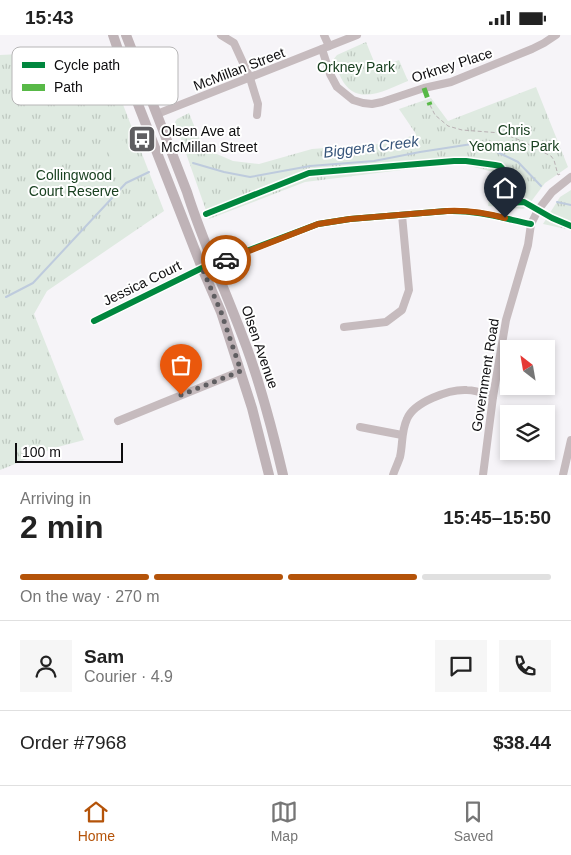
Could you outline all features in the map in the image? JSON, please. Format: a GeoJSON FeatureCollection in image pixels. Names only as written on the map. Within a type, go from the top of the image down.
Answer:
{"type":"FeatureCollection","features":[{"type":"Feature","properties":{"kind":"main road","name":"Olsen Avenue"},"geometry":{"type":"LineString","coordinates":[[113,35],[117,47]]}},
{"type":"Feature","properties":{"kind":"main road","name":"Olsen Avenue"},"geometry":{"type":"LineString","coordinates":[[126,35],[131,47]]}},
{"type":"Feature","properties":{"kind":"main road","name":"Olsen Avenue"},"geometry":{"type":"LineString","coordinates":[[138,105],[221,312],[257,425],[269,475]]}},
{"type":"Feature","properties":{"kind":"main road","name":"Olsen Avenue"},"geometry":{"type":"LineString","coordinates":[[153,105],[195,218],[254,367],[284,475]]}},
{"type":"Feature","properties":{"kind":"street"},"geometry":{"type":"LineString","coordinates":[[221,35],[234,43],[250,78],[258,104],[257,115]]}},
{"type":"Feature","properties":{"kind":"street","name":"Orkney Place"},"geometry":{"type":"LineString","coordinates":[[324,35],[330,74],[337,87],[353,101],[372,104],[451,82],[526,52],[556,35]]}},
{"type":"Feature","properties":{"kind":"street","name":"McMillan Street"},"geometry":{"type":"LineString","coordinates":[[157,114],[357,35]]}},
{"type":"Feature","properties":{"kind":"street","name":"Government Road"},"geometry":{"type":"LineString","coordinates":[[483,475],[493,397],[506,320],[528,245],[531,224],[538,210],[552,192],[568,180]]}},
{"type":"Feature","properties":{"kind":"street","name":"Jessica Court"},"geometry":{"type":"LineString","coordinates":[[94,321],[202,268],[318,224],[350,219],[447,211],[489,214],[531,224]]}},
{"type":"Feature","properties":{"kind":"street"},"geometry":{"type":"LineString","coordinates":[[344,327],[386,322],[402,310],[409,290],[402,215]]}},
{"type":"Feature","properties":{"kind":"street"},"geometry":{"type":"LineString","coordinates":[[118,421],[241,371]]}},
{"type":"Feature","properties":{"kind":"street"},"geometry":{"type":"LineString","coordinates":[[393,475],[400,457],[402,435],[412,411],[426,401],[457,390],[468,390],[493,397]]}},
{"type":"Feature","properties":{"kind":"street"},"geometry":{"type":"LineString","coordinates":[[360,427],[402,435]]}},
{"type":"Feature","properties":{"kind":"street"},"geometry":{"type":"LineString","coordinates":[[563,475],[571,440]]}},
{"type":"Feature","properties":{"kind":"path"},"geometry":{"type":"LineString","coordinates":[[430,105],[436,115],[448,126],[462,130],[501,133],[551,156],[555,162],[558,175],[560,174],[568,180]]}},
{"type":"Feature","properties":{"kind":"green space","name":"Orkney Park"},"geometry":{"type":"Polygon","coordinates":[[[366,42],[377,69],[399,60],[408,81],[381,92],[363,95],[347,87],[333,60],[337,55],[366,42]]]}},
{"type":"Feature","properties":{"kind":"green space","name":"Collingwood Court Reserve"},"geometry":{"type":"Polygon","coordinates":[[[12,54],[12,105],[123,105],[164,211],[47,291],[34,314],[84,440],[54,448],[0,470],[0,55],[12,54]]]}},
{"type":"Feature","properties":{"kind":"green space","name":"Chris Yeomans Park"},"geometry":{"type":"Polygon","coordinates":[[[536,87],[568,167],[545,183],[527,207],[523,209],[488,206],[493,172],[458,163],[305,182],[209,219],[175,122],[189,113],[203,148],[233,161],[259,164],[312,149],[393,143],[416,134],[399,109],[431,98],[448,121],[536,87]]]}},
{"type":"Feature","properties":{"kind":"green space"},"geometry":{"type":"Polygon","coordinates":[[[124,139],[127,145],[125,151],[128,154],[126,156],[122,154],[122,156],[112,160],[107,150],[124,139]]]}},
{"type":"Feature","properties":{"kind":"green space"},"geometry":{"type":"Polygon","coordinates":[[[507,178],[519,180],[516,192],[504,190],[507,178]]]}},
{"type":"Feature","properties":{"kind":"green space"},"geometry":{"type":"Polygon","coordinates":[[[571,190],[571,230],[543,224],[560,197],[571,190]]]}},
{"type":"Feature","properties":{"kind":"waterway","name":"Biggera Creek"},"geometry":{"type":"LineString","coordinates":[[193,163],[250,177],[310,166],[374,161],[472,144],[495,151],[518,162],[541,186]]}},
{"type":"Feature","properties":{"kind":"waterway","name":"Biggera Creek"},"geometry":{"type":"LineString","coordinates":[[6,297],[33,283],[126,183],[149,172]]}},
{"type":"Feature","properties":{"kind":"waterway","name":"Biggera Creek"},"geometry":{"type":"LineString","coordinates":[[557,202],[571,205]]}},
{"type":"Feature","properties":{"kind":"marked path"},"geometry":{"type":"LineString","coordinates":[[424,88],[430,105]]}},
{"type":"Feature","properties":{"kind":"cycle path"},"geometry":{"type":"LineString","coordinates":[[206,214],[309,173],[466,161],[495,165],[502,168],[503,175],[498,196],[501,201],[507,203],[524,202],[552,218],[571,226]]}},
{"type":"Feature","properties":{"kind":"cycle path"},"geometry":{"type":"LineString","coordinates":[[94,321],[202,268],[318,224],[350,219],[447,211],[479,213],[531,224]]}},
{"type":"Feature","properties":{"kind":"way so far"},"geometry":{"type":"LineString","coordinates":[[181,395],[241,371],[221,312],[202,268],[226,260]]}},
{"type":"Feature","properties":{"kind":"place","name":"Olsen Ave at McMillan Street"},"geometry":{"type":"Point","coordinates":[142,139]}},
{"type":"Feature","properties":{"kind":"route"},"geometry":{"type":"LineString","coordinates":[[226,260],[318,224],[350,219],[447,211],[489,214],[505,218]]}}]}
